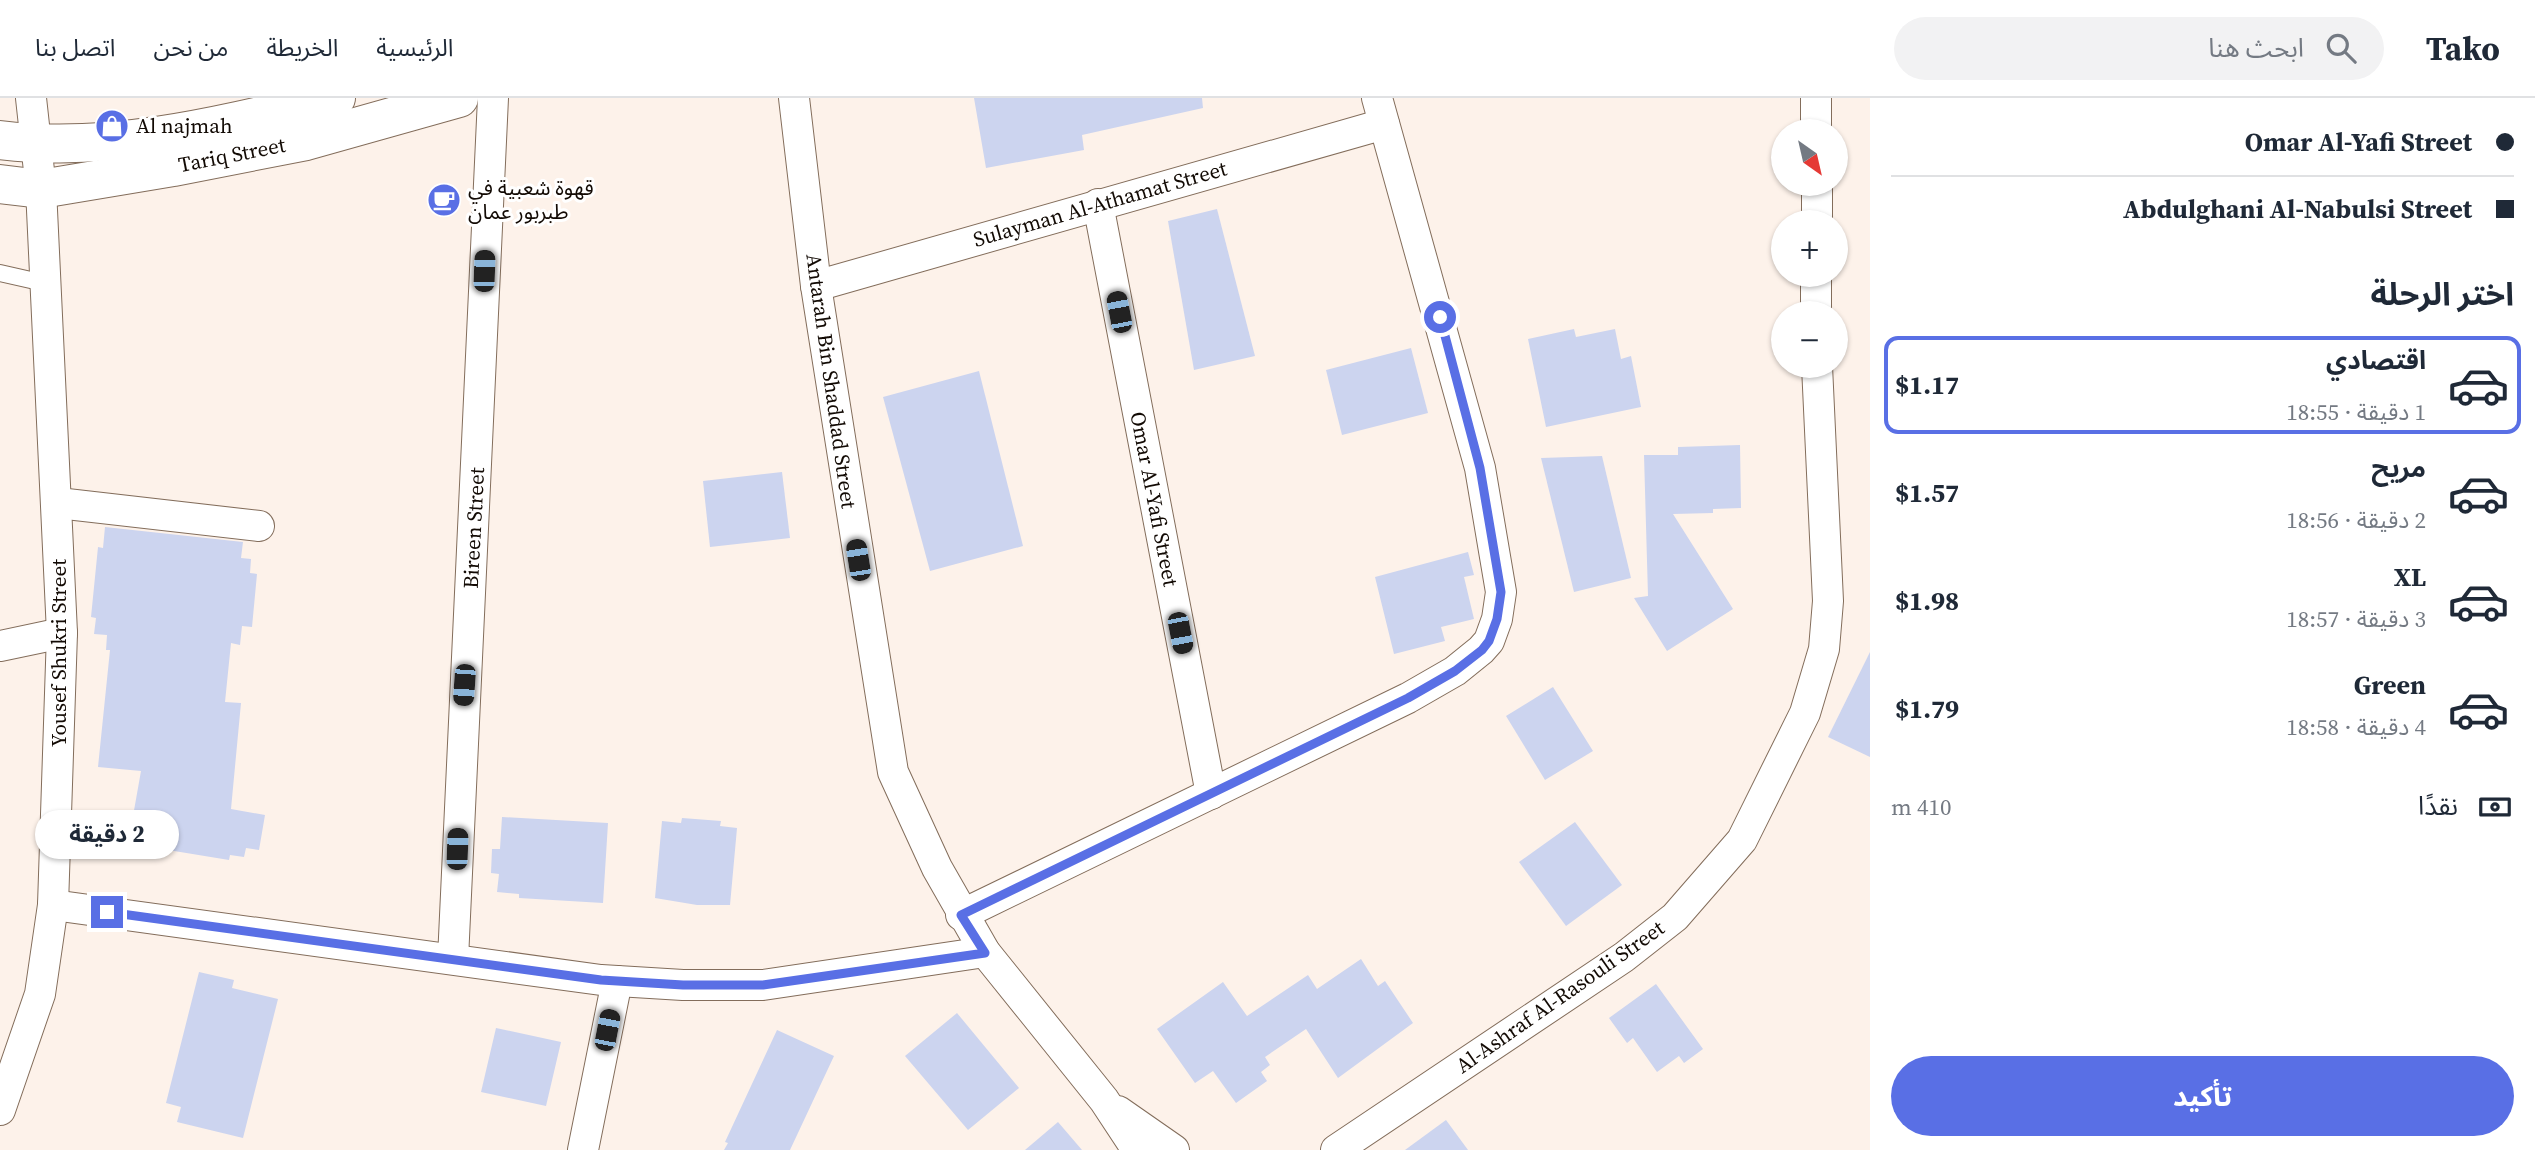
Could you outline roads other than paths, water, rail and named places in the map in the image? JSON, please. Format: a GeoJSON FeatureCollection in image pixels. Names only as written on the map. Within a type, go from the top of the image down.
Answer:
{"type":"FeatureCollection","features":[{"type":"Feature","properties":{"kind":"street","name":"Yousef Shukri Street"},"geometry":{"type":"LineString","coordinates":[[0,1110],[40,994],[53,905],[62,633],[58,503],[41,189],[31,98]]}},
{"type":"Feature","properties":{"kind":"street","name":"Tariq Street"},"geometry":{"type":"LineString","coordinates":[[0,140],[38,145],[178,134],[336,98]]}},
{"type":"Feature","properties":{"kind":"street","name":"Tariq Street"},"geometry":{"type":"LineString","coordinates":[[0,184],[41,189],[306,141],[459,98]]}},
{"type":"Feature","properties":{"kind":"street","name":"Bireen Street"},"geometry":{"type":"LineString","coordinates":[[453,959],[493,98]]}},
{"type":"Feature","properties":{"kind":"street","name":"Antarah Bin Shaddad Street"},"geometry":{"type":"LineString","coordinates":[[794,98],[816,286],[883,725],[893,772],[914,822],[961,915],[985,953],[1104,1100],[1137,1150]]}},
{"type":"Feature","properties":{"kind":"street"},"geometry":{"type":"LineString","coordinates":[[1816,98],[1816,119]]}},
{"type":"Feature","properties":{"kind":"street"},"geometry":{"type":"LineString","coordinates":[[961,915],[1211,794],[1455,671],[1489,641],[1497,619],[1501,592],[1480,468],[1380,111]]}},
{"type":"Feature","properties":{"kind":"street","name":"Sulayman Al-Athamat Street"},"geometry":{"type":"LineString","coordinates":[[816,286],[1098,204],[1380,111]]}},
{"type":"Feature","properties":{"kind":"street","name":"Omar Al-Yafi Street"},"geometry":{"type":"LineString","coordinates":[[1098,204],[1211,794]]}},
{"type":"Feature","properties":{"kind":"street","name":"Al-Ashraf Al-Rasouli Street"},"geometry":{"type":"LineString","coordinates":[[1336,1150],[1625,957],[1675,917],[1742,840],[1805,713],[1824,649],[1828,601],[1818,378]]}},
{"type":"Feature","properties":{"kind":"street"},"geometry":{"type":"LineString","coordinates":[[58,503],[259,526]]}},
{"type":"Feature","properties":{"kind":"street"},"geometry":{"type":"LineString","coordinates":[[0,646],[62,633]]}},
{"type":"Feature","properties":{"kind":"street"},"geometry":{"type":"LineString","coordinates":[[53,905],[617,981],[683,985],[763,985],[985,953]]}},
{"type":"Feature","properties":{"kind":"street"},"geometry":{"type":"LineString","coordinates":[[583,1150],[617,981]]}},
{"type":"Feature","properties":{"kind":"street","name":"Antarah Bin Shaddad Street"},"geometry":{"type":"LineString","coordinates":[[1104,1100],[1174,1150]]}},
{"type":"Feature","properties":{"kind":"lane"},"geometry":{"type":"LineString","coordinates":[[0,273],[44,283]]}},
{"type":"Feature","properties":{"kind":"place","name":"Al najmah"},"geometry":{"type":"Point","coordinates":[112,126]}},
{"type":"Feature","properties":{"kind":"place","name":"قهوة شعبية في طبربور عمان"},"geometry":{"type":"Point","coordinates":[444,200]}}]}
